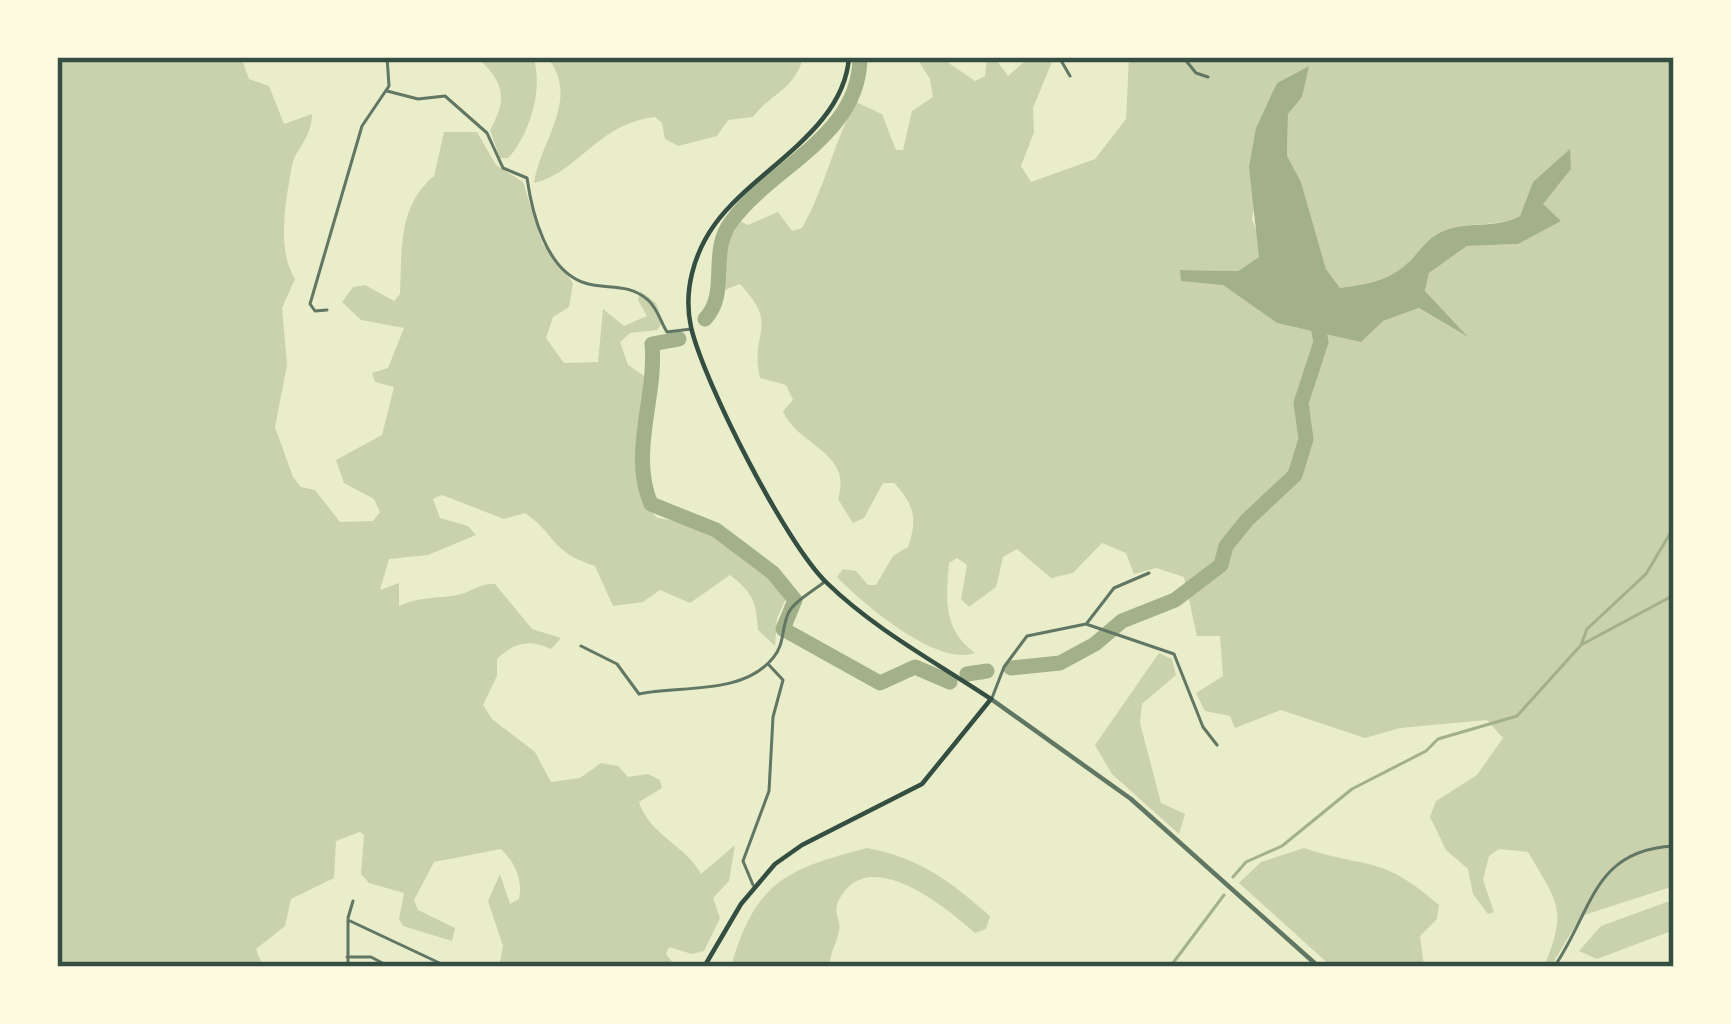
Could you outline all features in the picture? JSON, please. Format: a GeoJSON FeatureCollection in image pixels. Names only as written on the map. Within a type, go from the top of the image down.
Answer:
{"type":"FeatureCollection","features":[{"type":"Feature","properties":{"kind":"main road"},"geometry":{"type":"LineString","coordinates":[[704,967],[754,886],[802,845],[922,784],[991,699],[825,581],[755,466],[692,328],[692,275],[705,239],[732,204],[827,112],[841,89],[849,57]]}},
{"type":"Feature","properties":{"kind":"street"},"geometry":{"type":"LineString","coordinates":[[327,310],[315,311],[310,304],[362,126],[387,92],[387,57]]}},
{"type":"Feature","properties":{"kind":"street"},"geometry":{"type":"LineString","coordinates":[[1059,57],[1070,76]]}},
{"type":"Feature","properties":{"kind":"street"},"geometry":{"type":"LineString","coordinates":[[1183,57],[1196,73],[1208,77]]}},
{"type":"Feature","properties":{"kind":"street"},"geometry":{"type":"LineString","coordinates":[[387,92],[418,99],[445,97],[483,128],[502,168],[526,178],[544,239],[569,274],[591,285],[624,287],[647,300],[667,332],[692,328]]}},
{"type":"Feature","properties":{"kind":"street"},"geometry":{"type":"LineString","coordinates":[[1086,624],[1114,588],[1149,573]]}},
{"type":"Feature","properties":{"kind":"street"},"geometry":{"type":"LineString","coordinates":[[581,646],[617,664],[640,694],[663,686],[713,687],[768,664],[783,642],[787,615],[825,581]]}},
{"type":"Feature","properties":{"kind":"street"},"geometry":{"type":"LineString","coordinates":[[1216,745],[1203,727],[1174,654],[1086,624],[1027,637],[1004,667],[991,699],[1131,799],[1319,967]]}},
{"type":"Feature","properties":{"kind":"street"},"geometry":{"type":"LineString","coordinates":[[754,886],[743,861],[770,791],[773,717],[783,680],[768,664]]}},
{"type":"Feature","properties":{"kind":"street"},"geometry":{"type":"LineString","coordinates":[[1554,967],[1600,880],[1638,850],[1674,846]]}},
{"type":"Feature","properties":{"kind":"street"},"geometry":{"type":"LineString","coordinates":[[348,967],[345,957],[353,902]]}},
{"type":"Feature","properties":{"kind":"street"},"geometry":{"type":"LineString","coordinates":[[348,920],[448,967]]}},
{"type":"Feature","properties":{"kind":"street"},"geometry":{"type":"LineString","coordinates":[[345,957],[371,957],[390,967]]}},
{"type":"Feature","properties":{"kind":"shaded area"},"geometry":{"type":"Polygon","coordinates":[[[57,57],[241,57],[249,79],[269,86],[284,124],[312,114],[294,160],[285,208],[284,239],[295,279],[282,308],[287,365],[275,427],[293,477],[301,487],[315,490],[340,522],[373,521],[380,512],[374,499],[344,483],[336,460],[382,435],[394,387],[375,382],[372,373],[388,368],[404,328],[361,320],[342,302],[353,287],[365,285],[394,301],[400,294],[408,215],[434,176],[444,132],[477,132],[496,165],[523,182],[542,243],[573,283],[569,307],[553,317],[546,338],[564,363],[598,362],[603,309],[624,326],[647,316],[638,300],[640,291],[656,303],[663,322],[657,330],[630,333],[620,342],[628,365],[647,378],[643,501],[657,518],[695,528],[728,545],[787,596],[777,618],[775,646],[758,630],[748,593],[730,575],[690,603],[660,590],[643,602],[613,606],[595,566],[561,549],[525,513],[504,519],[442,495],[433,499],[440,518],[468,526],[476,535],[428,555],[389,559],[380,590],[399,583],[399,606],[495,584],[532,629],[561,638],[551,649],[529,643],[497,659],[497,676],[483,705],[492,719],[535,752],[551,782],[580,778],[601,763],[618,766],[628,777],[648,774],[660,780],[662,788],[639,802],[644,814],[701,874],[735,845],[729,881],[713,898],[720,918],[704,951],[692,954],[669,947],[666,954],[676,967],[499,967],[503,946],[488,901],[500,874],[510,904],[519,899],[520,892],[517,872],[501,849],[434,862],[414,900],[418,910],[455,928],[452,941],[403,926],[399,919],[404,893],[369,883],[361,874],[364,835],[360,832],[336,841],[334,878],[291,899],[285,926],[256,949],[263,967],[57,967],[57,57]]]}},
{"type":"Feature","properties":{"kind":"shaded area"},"geometry":{"type":"Polygon","coordinates":[[[477,57],[533,57],[537,82],[533,110],[523,137],[508,158],[500,158],[490,130],[501,92],[477,57]]]}},
{"type":"Feature","properties":{"kind":"shaded area"},"geometry":{"type":"Polygon","coordinates":[[[547,57],[803,57],[788,84],[753,117],[728,120],[717,136],[678,146],[665,139],[662,123],[655,117],[635,121],[534,183],[560,103],[556,72],[547,57]]]}},
{"type":"Feature","properties":{"kind":"shaded area"},"geometry":{"type":"Polygon","coordinates":[[[916,57],[940,57],[975,81],[985,76],[987,57],[994,57],[1008,76],[1030,57],[1054,57],[1033,108],[1034,132],[1021,166],[1031,182],[1095,159],[1126,119],[1129,57],[1674,57],[1671,887],[1581,916],[1553,963],[1544,967],[1556,931],[1556,907],[1528,852],[1499,849],[1489,856],[1483,880],[1494,912],[1488,914],[1473,894],[1468,869],[1446,850],[1430,817],[1436,801],[1477,775],[1503,738],[1487,720],[1400,728],[1365,738],[1281,710],[1235,728],[1230,716],[1205,711],[1196,693],[1223,676],[1220,636],[1197,636],[1184,577],[1156,568],[1134,574],[1126,553],[1102,543],[1073,573],[1051,578],[1017,549],[1003,557],[996,587],[969,607],[961,599],[967,565],[957,558],[949,563],[947,602],[952,624],[975,653],[960,655],[902,631],[837,577],[843,569],[856,571],[868,585],[876,585],[893,556],[908,547],[913,528],[910,505],[894,483],[883,483],[864,518],[853,523],[838,499],[838,470],[783,411],[793,400],[786,385],[760,378],[759,310],[740,284],[722,291],[721,254],[740,221],[748,225],[778,212],[792,231],[802,228],[856,102],[882,114],[896,150],[903,150],[912,111],[933,97],[930,79],[916,57]],[[1307,67],[1277,83],[1252,219],[1261,244],[1259,257],[1238,271],[1180,270],[1223,285],[1277,323],[1383,321],[1419,308],[1466,336],[1425,291],[1429,273],[1467,246],[1518,244],[1559,220],[1542,204],[1570,170],[1570,151],[1533,182],[1520,216],[1446,230],[1389,276],[1340,288],[1326,269],[1301,182],[1287,157],[1288,114],[1302,97],[1307,67]]]}},
{"type":"Feature","properties":{"kind":"shaded area"},"geometry":{"type":"Polygon","coordinates":[[[1309,66],[1302,97],[1288,114],[1287,156],[1301,182],[1326,269],[1340,288],[1389,276],[1446,230],[1520,216],[1533,182],[1570,149],[1571,169],[1543,204],[1561,221],[1518,244],[1467,246],[1429,273],[1425,291],[1468,337],[1419,308],[1383,321],[1361,342],[1277,323],[1223,285],[1181,281],[1180,270],[1238,271],[1259,257],[1249,167],[1256,128],[1277,83],[1309,66]]]}},
{"type":"Feature","properties":{"kind":"shaded area"},"geometry":{"type":"Polygon","coordinates":[[[1159,653],[1172,659],[1176,675],[1142,704],[1140,723],[1161,803],[1185,814],[1179,834],[1112,774],[1095,745],[1159,653]]]}},
{"type":"Feature","properties":{"kind":"shaded area"},"geometry":{"type":"Polygon","coordinates":[[[867,848],[903,858],[947,882],[990,916],[986,929],[975,933],[906,885],[867,877],[851,885],[838,902],[839,930],[830,967],[731,967],[751,915],[778,883],[815,863],[867,848]]]}},
{"type":"Feature","properties":{"kind":"shaded area"},"geometry":{"type":"Polygon","coordinates":[[[1304,848],[1388,870],[1439,905],[1437,919],[1420,936],[1424,967],[1332,967],[1239,883],[1261,862],[1304,848]]]}},
{"type":"Feature","properties":{"kind":"shaded area"},"geometry":{"type":"Polygon","coordinates":[[[1674,903],[1674,930],[1597,959],[1579,951],[1601,926],[1674,903]]]}},
{"type":"Feature","properties":{"kind":"waterway"},"geometry":{"type":"LineString","coordinates":[[705,319],[716,297],[721,247],[731,222],[830,129],[846,108],[860,57]]}},
{"type":"Feature","properties":{"kind":"waterway"},"geometry":{"type":"LineString","coordinates":[[1011,668],[1060,663],[1095,644],[1122,621],[1175,600],[1221,565],[1226,546],[1247,520],[1295,475],[1306,439],[1301,403],[1321,342],[1316,316]]}},
{"type":"Feature","properties":{"kind":"waterway"},"geometry":{"type":"LineString","coordinates":[[679,339],[652,344],[643,445],[651,504],[716,530],[773,573],[795,600],[783,629],[880,683],[915,667],[950,682]]}},
{"type":"Feature","properties":{"kind":"waterway"},"geometry":{"type":"LineString","coordinates":[[1581,645],[1587,629],[1646,574],[1674,527]]}},
{"type":"Feature","properties":{"kind":"waterway"},"geometry":{"type":"LineString","coordinates":[[1233,877],[1246,862],[1282,846],[1352,789],[1426,751],[1438,739],[1517,716],[1581,645],[1674,595]]}},
{"type":"Feature","properties":{"kind":"waterway"},"geometry":{"type":"LineString","coordinates":[[967,674],[987,671]]}},
{"type":"Feature","properties":{"kind":"waterway"},"geometry":{"type":"LineString","coordinates":[[1170,967],[1224,895]]}}]}
